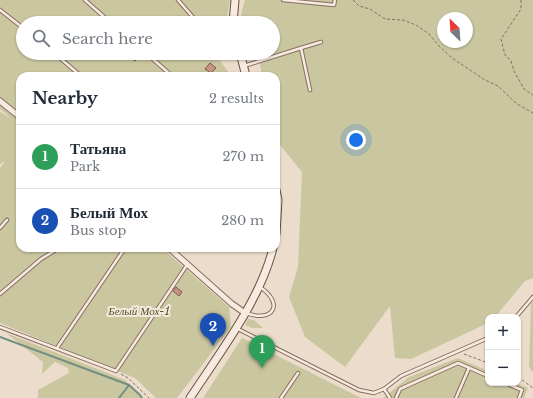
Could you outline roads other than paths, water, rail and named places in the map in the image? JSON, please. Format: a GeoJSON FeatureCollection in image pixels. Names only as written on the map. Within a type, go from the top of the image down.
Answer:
{"type":"FeatureCollection","features":[{"type":"Feature","properties":{"kind":"street"},"geometry":{"type":"LineString","coordinates":[[234,16],[235,0]]}},
{"type":"Feature","properties":{"kind":"street"},"geometry":{"type":"LineString","coordinates":[[242,60],[245,72]]}},
{"type":"Feature","properties":{"kind":"street"},"geometry":{"type":"LineString","coordinates":[[0,101],[16,114]]}},
{"type":"Feature","properties":{"kind":"street"},"geometry":{"type":"LineString","coordinates":[[174,252],[232,304],[245,313]]}},
{"type":"Feature","properties":{"kind":"street"},"geometry":{"type":"LineString","coordinates":[[190,398],[245,313],[268,266],[272,252]]}},
{"type":"Feature","properties":{"kind":"lane"},"geometry":{"type":"LineString","coordinates":[[85,0],[103,16]]}},
{"type":"Feature","properties":{"kind":"lane"},"geometry":{"type":"LineString","coordinates":[[178,0],[192,16]]}},
{"type":"Feature","properties":{"kind":"lane"},"geometry":{"type":"LineString","coordinates":[[283,0],[334,5],[335,0]]}},
{"type":"Feature","properties":{"kind":"lane"},"geometry":{"type":"LineString","coordinates":[[0,10],[16,23]]}},
{"type":"Feature","properties":{"kind":"lane"},"geometry":{"type":"LineString","coordinates":[[280,55],[322,42]]}},
{"type":"Feature","properties":{"kind":"lane"},"geometry":{"type":"LineString","coordinates":[[301,48],[310,90]]}},
{"type":"Feature","properties":{"kind":"lane"},"geometry":{"type":"LineString","coordinates":[[62,60],[76,72]]}},
{"type":"Feature","properties":{"kind":"lane"},"geometry":{"type":"LineString","coordinates":[[154,60],[167,72]]}},
{"type":"Feature","properties":{"kind":"lane"},"geometry":{"type":"LineString","coordinates":[[243,66],[262,60]]}},
{"type":"Feature","properties":{"kind":"lane"},"geometry":{"type":"LineString","coordinates":[[0,228],[7,220]]}},
{"type":"Feature","properties":{"kind":"lane"},"geometry":{"type":"LineString","coordinates":[[0,294],[41,259],[52,252]]}},
{"type":"Feature","properties":{"kind":"lane"},"geometry":{"type":"LineString","coordinates":[[57,348],[122,252]]}},
{"type":"Feature","properties":{"kind":"lane"},"geometry":{"type":"LineString","coordinates":[[0,327],[116,371],[187,264]]}},
{"type":"Feature","properties":{"kind":"lane"},"geometry":{"type":"LineString","coordinates":[[245,313],[255,317],[269,314],[273,310],[274,304],[272,298],[268,292],[259,286]]}},
{"type":"Feature","properties":{"kind":"lane"},"geometry":{"type":"LineString","coordinates":[[519,314],[533,297]]}},
{"type":"Feature","properties":{"kind":"lane"},"geometry":{"type":"LineString","coordinates":[[236,328],[359,390],[374,394],[384,389],[401,376],[485,339]]}},
{"type":"Feature","properties":{"kind":"lane"},"geometry":{"type":"LineString","coordinates":[[396,398],[400,389],[458,363],[485,375]]}},
{"type":"Feature","properties":{"kind":"lane"},"geometry":{"type":"LineString","coordinates":[[456,398],[469,368]]}},
{"type":"Feature","properties":{"kind":"lane"},"geometry":{"type":"LineString","coordinates":[[281,398],[298,373]]}},
{"type":"Feature","properties":{"kind":"lane"},"geometry":{"type":"LineString","coordinates":[[512,386],[522,390],[519,398]]}},
{"type":"Feature","properties":{"kind":"lane"},"geometry":{"type":"LineString","coordinates":[[384,389],[390,398]]}},
{"type":"Feature","properties":{"kind":"waterway"},"geometry":{"type":"LineString","coordinates":[[0,337],[129,385],[142,398]]}},
{"type":"Feature","properties":{"kind":"waterway"},"geometry":{"type":"LineString","coordinates":[[119,398],[129,385]]}},
{"type":"Feature","properties":{"kind":"place","name":"Белый Мох"},"geometry":{"type":"Point","coordinates":[213,346]}},
{"type":"Feature","properties":{"kind":"place","name":"Татьяна"},"geometry":{"type":"Point","coordinates":[262,368]}},
{"type":"Feature","properties":{"kind":"park label","name":"Белый Мох-1"},"geometry":{"type":"Point","coordinates":[139,311]}}]}
